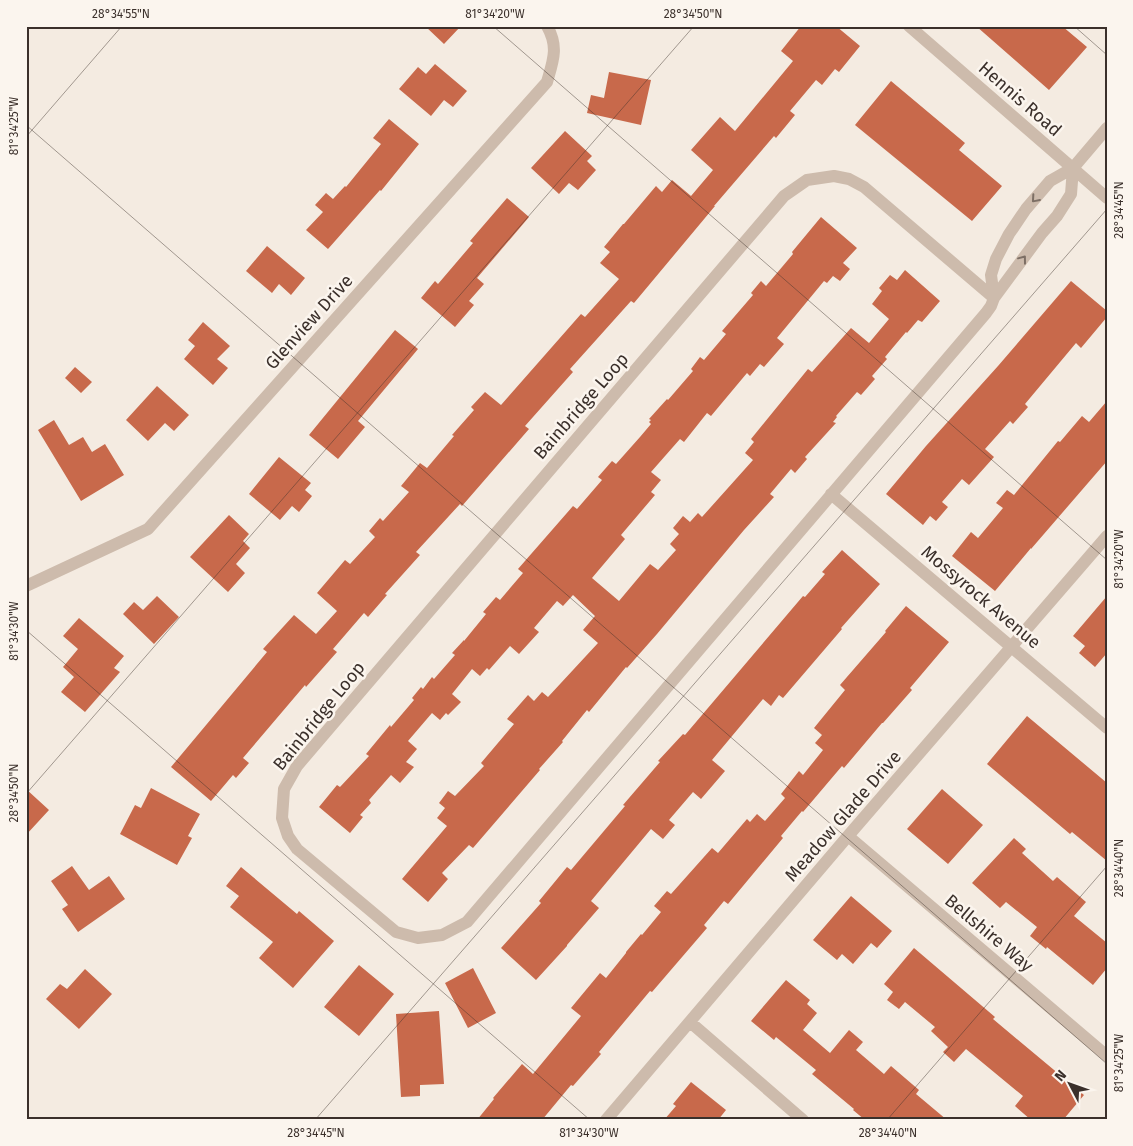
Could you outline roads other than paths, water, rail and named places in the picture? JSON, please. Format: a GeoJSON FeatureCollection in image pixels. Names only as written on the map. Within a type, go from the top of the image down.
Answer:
{"type":"FeatureCollection","features":[{"type":"Feature","properties":{"kind":"street","name":"Glenview Drive"},"geometry":{"type":"LineString","coordinates":[[26,586],[148,529],[548,82],[555,56],[552,34],[547,26]]}},
{"type":"Feature","properties":{"kind":"street","name":"Hennis Road"},"geometry":{"type":"LineString","coordinates":[[909,26],[1107,198]]}},
{"type":"Feature","properties":{"kind":"street"},"geometry":{"type":"LineString","coordinates":[[994,298],[991,276],[996,259],[1009,234],[1026,209],[1050,181],[1073,168],[1107,128]]}},
{"type":"Feature","properties":{"kind":"street","name":"Bainbridge Loop"},"geometry":{"type":"LineString","coordinates":[[994,298],[864,187],[849,179],[834,176],[806,180],[784,196],[297,766],[284,789],[282,818],[288,836],[297,849],[396,932],[418,938],[442,935],[467,922],[986,313],[994,298],[1057,216],[1071,194],[1073,168]]}},
{"type":"Feature","properties":{"kind":"street","name":"Mossyrock Avenue"},"geometry":{"type":"LineString","coordinates":[[831,494],[1107,728]]}},
{"type":"Feature","properties":{"kind":"street","name":"Meadow Glade Drive"},"geometry":{"type":"LineString","coordinates":[[606,1120],[1107,536]]}},
{"type":"Feature","properties":{"kind":"street","name":"Bellshire Way"},"geometry":{"type":"LineString","coordinates":[[848,836],[1107,1056]]}},
{"type":"Feature","properties":{"kind":"street"},"geometry":{"type":"LineString","coordinates":[[690,1022],[803,1120]]}}]}
